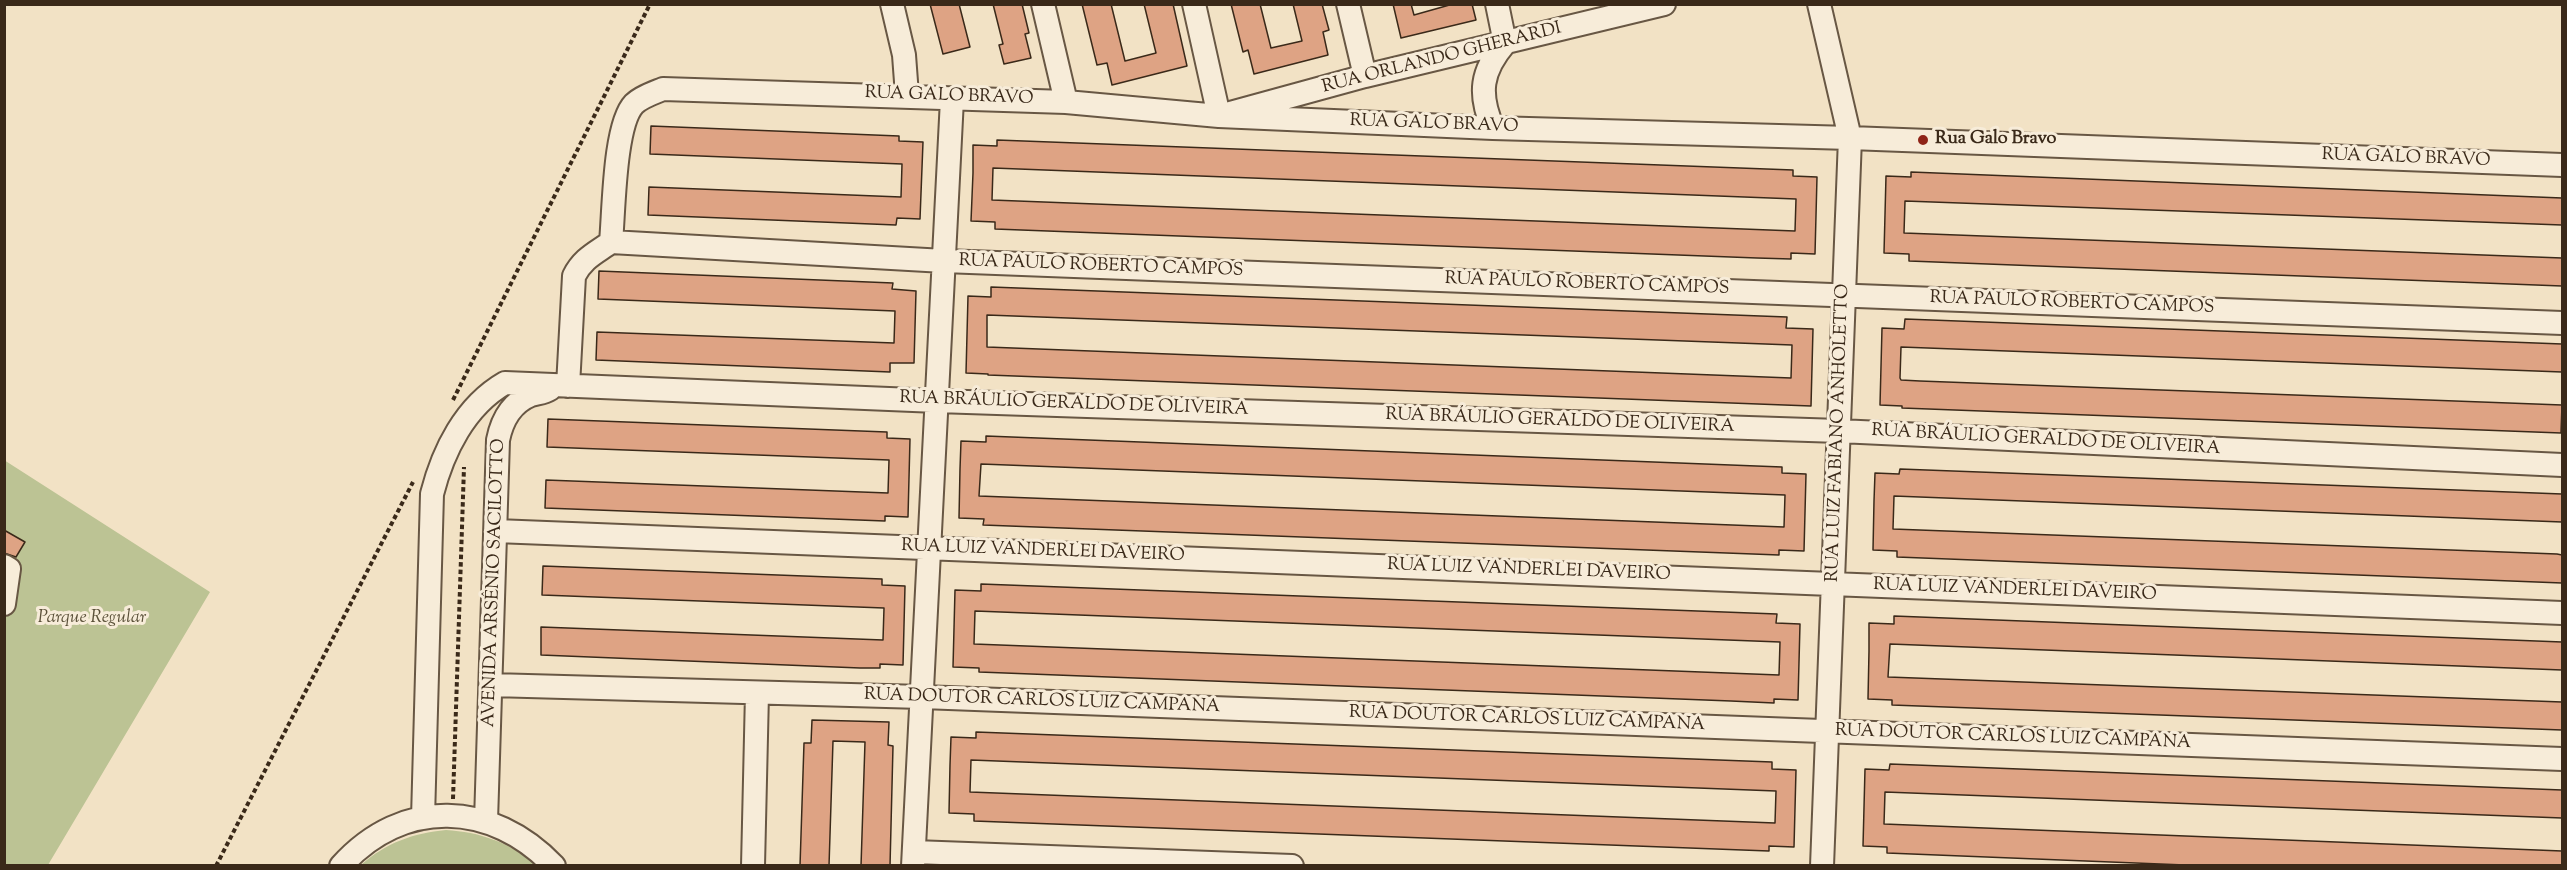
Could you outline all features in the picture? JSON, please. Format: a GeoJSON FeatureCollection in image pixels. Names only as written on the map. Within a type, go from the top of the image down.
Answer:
{"type":"FeatureCollection","features":[{"type":"Feature","properties":{"kind":"street"},"geometry":{"type":"LineString","coordinates":[[892,4],[904,55],[907,95]]}},
{"type":"Feature","properties":{"kind":"street"},"geometry":{"type":"LineString","coordinates":[[1043,4],[1066,102]]}},
{"type":"Feature","properties":{"kind":"street"},"geometry":{"type":"LineString","coordinates":[[1194,4],[1219,116]]}},
{"type":"Feature","properties":{"kind":"street"},"geometry":{"type":"LineString","coordinates":[[1348,4],[1365,76]]}},
{"type":"Feature","properties":{"kind":"street"},"geometry":{"type":"LineString","coordinates":[[1493,128],[1486,111],[1483,92],[1486,74],[1493,57],[1505,43],[1497,4]]}},
{"type":"Feature","properties":{"kind":"street","name":"RUA LUIZ FABIANO ANHOLETTO"},"geometry":{"type":"LineString","coordinates":[[1820,4],[1850,138],[1822,866]]}},
{"type":"Feature","properties":{"kind":"street","name":"RUA ORLANDO GHERARDI"},"geometry":{"type":"LineString","coordinates":[[1219,116],[1365,76],[1655,6]]}},
{"type":"Feature","properties":{"kind":"street","name":"RUA GALO BRAVO"},"geometry":{"type":"LineString","coordinates":[[611,242],[620,134],[626,115],[634,104],[663,89],[907,95],[952,99],[1066,102],[1219,116],[1493,128],[1850,138],[2562,165]]}},
{"type":"Feature","properties":{"kind":"street"},"geometry":{"type":"LineString","coordinates":[[952,99],[914,859],[1292,866]]}},
{"type":"Feature","properties":{"kind":"street"},"geometry":{"type":"LineString","coordinates":[[423,818],[432,495],[439,465],[460,408],[505,383],[562,386],[574,276],[580,264],[611,242]]}},
{"type":"Feature","properties":{"kind":"street","name":"RUA PAULO ROBERTO CAMPOS"},"geometry":{"type":"LineString","coordinates":[[611,242],[944,261],[2562,323]]}},
{"type":"Feature","properties":{"kind":"street","name":"RUA BRÁULIO GERALDO DE OLIVEIRA"},"geometry":{"type":"LineString","coordinates":[[562,386],[1839,431],[2562,465]]}},
{"type":"Feature","properties":{"kind":"street","name":"AVENIDA ARSÊNIO SACILOTTO"},"geometry":{"type":"LineString","coordinates":[[486,821],[498,440],[501,426],[508,413],[518,402],[562,386]]}},
{"type":"Feature","properties":{"kind":"street"},"geometry":{"type":"LineString","coordinates":[[460,408],[485,425],[498,440]]}},
{"type":"Feature","properties":{"kind":"street","name":"RUA LUIZ VANDERLEI DAVEIRO"},"geometry":{"type":"LineString","coordinates":[[496,531],[2562,613]]}},
{"type":"Feature","properties":{"kind":"street"},"geometry":{"type":"LineString","coordinates":[[4,566],[9,569],[4,604]]}},
{"type":"Feature","properties":{"kind":"street","name":"RUA DOUTOR CARLOS LUIZ CAMPANA"},"geometry":{"type":"LineString","coordinates":[[492,685],[922,697],[2562,759]]}},
{"type":"Feature","properties":{"kind":"street"},"geometry":{"type":"LineString","coordinates":[[753,866],[757,693]]}},
{"type":"Feature","properties":{"kind":"street"},"geometry":{"type":"LineString","coordinates":[[341,866],[367,842],[384,831],[423,818],[453,814],[486,821],[525,839],[554,866]]}},
{"type":"Feature","properties":{"kind":"path"},"geometry":{"type":"LineString","coordinates":[[460,408],[650,4]]}},
{"type":"Feature","properties":{"kind":"path"},"geometry":{"type":"LineString","coordinates":[[453,814],[464,465]]}},
{"type":"Feature","properties":{"kind":"path"},"geometry":{"type":"LineString","coordinates":[[216,866],[416,476]]}},
{"type":"Feature","properties":{"kind":"green space","name":"Parque Regular"},"geometry":{"type":"Polygon","coordinates":[[[4,460],[210,592],[48,865],[5,865],[4,460]]]}},
{"type":"Feature","properties":{"kind":"green space"},"geometry":{"type":"Polygon","coordinates":[[[446,830],[470,833],[505,844],[535,865],[361,865],[370,857],[400,840],[446,830]]]}},
{"type":"Feature","properties":{"kind":"building"},"geometry":{"type":"Polygon","coordinates":[[[930,4],[959,4],[970,47],[943,54],[930,4]]]}},
{"type":"Feature","properties":{"kind":"building"},"geometry":{"type":"Polygon","coordinates":[[[993,4],[1022,4],[1029,33],[1025,34],[1031,58],[1004,64],[999,45],[1003,44],[993,4]]]}},
{"type":"Feature","properties":{"kind":"building"},"geometry":{"type":"Polygon","coordinates":[[[1082,4],[1111,4],[1125,61],[1156,53],[1144,4],[1173,4],[1187,66],[1112,85],[1107,63],[1097,65],[1082,4]]]}},
{"type":"Feature","properties":{"kind":"building"},"geometry":{"type":"Polygon","coordinates":[[[1231,4],[1260,4],[1271,48],[1302,41],[1293,4],[1322,4],[1329,30],[1323,32],[1328,55],[1254,74],[1248,50],[1243,52],[1231,4]]]}},
{"type":"Feature","properties":{"kind":"building"},"geometry":{"type":"Polygon","coordinates":[[[1393,4],[1411,4],[1414,15],[1453,4],[1472,4],[1476,20],[1401,38],[1393,4]]]}},
{"type":"Feature","properties":{"kind":"building"},"geometry":{"type":"Polygon","coordinates":[[[651,126],[899,136],[899,141],[923,142],[920,219],[897,218],[896,225],[648,215],[649,187],[901,197],[902,164],[650,154],[651,126]]]}},
{"type":"Feature","properties":{"kind":"building"},"geometry":{"type":"Polygon","coordinates":[[[997,140],[1793,170],[1793,176],[1817,177],[1815,254],[1791,253],[1791,259],[1757,258],[995,229],[995,222],[971,221],[973,145],[997,146],[997,140]],[[993,168],[992,200],[1795,231],[1796,199],[993,168]]]}},
{"type":"Feature","properties":{"kind":"building"},"geometry":{"type":"Polygon","coordinates":[[[1911,172],[2562,198],[2562,225],[1905,201],[1904,233],[2562,258],[2562,286],[1909,261],[1909,254],[1884,253],[1886,176],[1911,177],[1911,172]]]}},
{"type":"Feature","properties":{"kind":"building"},"geometry":{"type":"Polygon","coordinates":[[[599,271],[893,283],[892,289],[916,291],[914,363],[890,363],[890,372],[596,360],[597,332],[894,343],[895,311],[598,299],[599,271]]]}},
{"type":"Feature","properties":{"kind":"building"},"geometry":{"type":"Polygon","coordinates":[[[991,287],[1787,317],[1786,328],[1813,329],[1811,406],[966,373],[968,296],[991,297],[991,287]],[[987,315],[987,347],[1791,378],[1792,345],[987,315]]]}},
{"type":"Feature","properties":{"kind":"building"},"geometry":{"type":"Polygon","coordinates":[[[1905,319],[2562,344],[2562,372],[1901,347],[1900,378],[1901,380],[1920,381],[2562,405],[2561,433],[1902,408],[1902,406],[1880,405],[1882,328],[1904,329],[1905,319]]]}},
{"type":"Feature","properties":{"kind":"building"},"geometry":{"type":"Polygon","coordinates":[[[548,419],[887,432],[887,438],[910,439],[908,517],[885,516],[885,521],[545,508],[546,480],[888,493],[889,460],[547,447],[548,419]]]}},
{"type":"Feature","properties":{"kind":"building"},"geometry":{"type":"Polygon","coordinates":[[[986,436],[1782,467],[1782,473],[1806,474],[1804,551],[1779,550],[1779,555],[983,525],[984,519],[959,518],[961,441],[986,442],[986,436]],[[981,464],[979,496],[1784,527],[1785,495],[981,464]]]}},
{"type":"Feature","properties":{"kind":"building"},"geometry":{"type":"Polygon","coordinates":[[[1900,469],[2562,494],[2562,522],[1894,496],[1893,529],[2557,554],[2562,555],[2562,583],[1897,557],[1897,551],[1873,550],[1874,501],[1875,473],[1899,474],[1900,469]]]}},
{"type":"Feature","properties":{"kind":"building"},"geometry":{"type":"Polygon","coordinates":[[[4,530],[25,542],[16,557],[4,553],[4,530]]]}},
{"type":"Feature","properties":{"kind":"building"},"geometry":{"type":"Polygon","coordinates":[[[543,566],[882,579],[882,585],[905,586],[903,665],[880,664],[880,668],[860,668],[541,655],[541,627],[883,640],[884,608],[542,595],[543,566]]]}},
{"type":"Feature","properties":{"kind":"building"},"geometry":{"type":"Polygon","coordinates":[[[981,584],[1777,614],[1776,623],[1800,624],[1798,700],[1774,699],[1774,703],[979,672],[979,668],[953,667],[955,590],[981,591],[981,584]],[[975,611],[974,644],[1779,675],[1780,642],[975,611]]]}},
{"type":"Feature","properties":{"kind":"building"},"geometry":{"type":"Polygon","coordinates":[[[1894,616],[2562,642],[2562,670],[1890,644],[1888,677],[2562,702],[2562,730],[1892,705],[1892,700],[1868,699],[1869,623],[1894,624],[1894,616]]]}},
{"type":"Feature","properties":{"kind":"building"},"geometry":{"type":"Polygon","coordinates":[[[812,720],[889,722],[888,745],[893,746],[890,866],[861,866],[865,742],[833,741],[829,866],[800,866],[804,743],[811,743],[812,720]]]}},
{"type":"Feature","properties":{"kind":"building"},"geometry":{"type":"Polygon","coordinates":[[[976,732],[1772,762],[1772,769],[1796,770],[1794,847],[1769,846],[1769,851],[974,821],[974,814],[949,813],[950,765],[951,737],[976,738],[976,732]],[[971,760],[970,792],[1775,823],[1776,791],[971,760]]]}},
{"type":"Feature","properties":{"kind":"building"},"geometry":{"type":"Polygon","coordinates":[[[1890,764],[2562,790],[2562,818],[1885,792],[1884,824],[2562,851],[2562,866],[2210,866],[1887,853],[1887,847],[1863,846],[1865,769],[1889,770],[1890,764]]]}},
{"type":"Feature","properties":{"kind":"place","name":"Rua Galo Bravo"},"geometry":{"type":"Point","coordinates":[1923,140]}}]}
